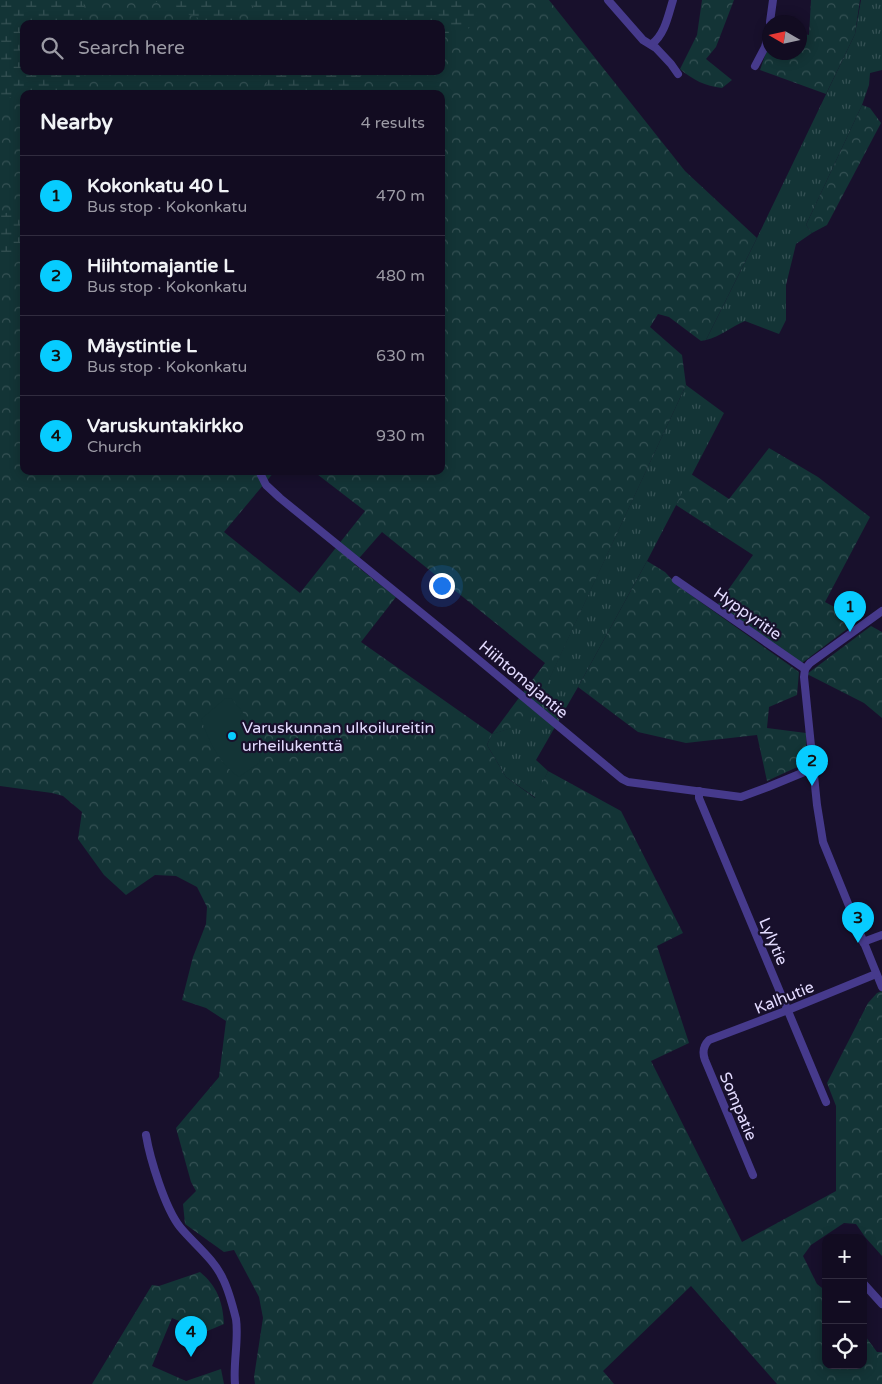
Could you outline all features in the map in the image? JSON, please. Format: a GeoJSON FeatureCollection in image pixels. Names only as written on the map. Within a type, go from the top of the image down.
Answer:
{"type":"FeatureCollection","features":[{"type":"Feature","properties":{"kind":"street"},"geometry":{"type":"LineString","coordinates":[[608,0],[643,40],[652,44],[678,74]]}},
{"type":"Feature","properties":{"kind":"street"},"geometry":{"type":"LineString","coordinates":[[652,44],[662,32],[673,0]]}},
{"type":"Feature","properties":{"kind":"street"},"geometry":{"type":"LineString","coordinates":[[771,15],[773,0]]}},
{"type":"Feature","properties":{"kind":"street"},"geometry":{"type":"LineString","coordinates":[[754,66],[762,52]]}},
{"type":"Feature","properties":{"kind":"street","name":"Hiihtomajantie"},"geometry":{"type":"LineString","coordinates":[[260,475],[266,484],[280,498],[622,779],[628,782],[740,796],[814,768]]}},
{"type":"Feature","properties":{"kind":"street","name":"Hyppyritie"},"geometry":{"type":"LineString","coordinates":[[676,580],[805,669]]}},
{"type":"Feature","properties":{"kind":"street"},"geometry":{"type":"LineString","coordinates":[[882,611],[816,658],[805,669],[805,689],[817,804],[823,842],[882,987]]}},
{"type":"Feature","properties":{"kind":"street","name":"Lylytie"},"geometry":{"type":"LineString","coordinates":[[699,791],[699,798],[826,1102]]}},
{"type":"Feature","properties":{"kind":"street"},"geometry":{"type":"LineString","coordinates":[[863,942],[882,935]]}},
{"type":"Feature","properties":{"kind":"street","name":"Kalhutie"},"geometry":{"type":"LineString","coordinates":[[704,1048],[709,1040],[876,974]]}},
{"type":"Feature","properties":{"kind":"street","name":"Sompatie"},"geometry":{"type":"LineString","coordinates":[[704,1048],[705,1060],[753,1175]]}},
{"type":"Feature","properties":{"kind":"street"},"geometry":{"type":"LineString","coordinates":[[146,1135],[163,1195],[170,1212],[212,1262],[223,1279],[236,1320],[235,1384]]}},
{"type":"Feature","properties":{"kind":"street"},"geometry":{"type":"LineString","coordinates":[[867,1288],[882,1304]]}},
{"type":"Feature","properties":{"kind":"green space"},"geometry":{"type":"Polygon","coordinates":[[[0,0],[549,0],[685,171],[757,238],[706,340],[701,341],[669,317],[658,314],[650,327],[682,355],[686,385],[529,723],[492,734],[487,745],[506,777],[535,798],[548,771],[621,811],[683,933],[657,946],[689,1043],[651,1061],[742,1242],[836,1191],[836,1106],[827,1083],[868,1003],[877,993],[882,991],[882,1256],[867,1239],[867,1234],[863,1234],[856,1224],[844,1223],[828,1234],[822,1234],[822,1238],[811,1245],[803,1256],[817,1284],[822,1288],[822,1369],[867,1369],[867,1338],[877,1352],[882,1352],[882,1384],[777,1384],[691,1286],[603,1371],[614,1384],[255,1384],[254,1377],[263,1318],[259,1297],[234,1250],[224,1252],[185,1224],[183,1204],[196,1191],[191,1182],[176,1128],[219,1077],[226,1021],[206,1008],[182,1000],[193,957],[206,924],[207,907],[197,887],[176,876],[155,875],[126,895],[104,875],[78,839],[82,812],[63,796],[0,786],[0,0]],[[382,532],[354,564],[396,597],[361,642],[492,734],[545,663],[382,532]]]}},
{"type":"Feature","properties":{"kind":"green space"},"geometry":{"type":"Polygon","coordinates":[[[0,0],[83,0],[86,20],[20,20],[20,75],[80,75],[79,90],[20,90],[20,94],[0,102],[0,0]]]}},
{"type":"Feature","properties":{"kind":"green space"},"geometry":{"type":"Polygon","coordinates":[[[154,0],[470,0],[477,9],[478,21],[472,27],[445,37],[445,20],[260,20],[261,13],[253,6],[240,9],[238,15],[240,20],[205,20],[164,7],[154,0]]]}},
{"type":"Feature","properties":{"kind":"green space"},"geometry":{"type":"Polygon","coordinates":[[[702,0],[734,0],[716,47],[706,59],[732,80],[722,88],[699,82],[680,69],[697,35],[702,0]]]}},
{"type":"Feature","properties":{"kind":"green space"},"geometry":{"type":"Polygon","coordinates":[[[811,0],[860,0],[855,34],[826,94],[760,70],[763,60],[807,60],[807,35],[809,35],[811,0]]]}},
{"type":"Feature","properties":{"kind":"green space"},"geometry":{"type":"Polygon","coordinates":[[[861,0],[882,0],[882,70],[870,73],[869,85],[862,105],[806,225],[812,233],[796,244],[786,285],[786,320],[779,334],[745,321],[706,340],[855,34],[861,0]]]}},
{"type":"Feature","properties":{"kind":"green space"},"geometry":{"type":"Polygon","coordinates":[[[270,75],[362,75],[345,90],[264,90],[270,75]]]}},
{"type":"Feature","properties":{"kind":"green space"},"geometry":{"type":"Polygon","coordinates":[[[862,105],[870,108],[881,123],[827,225],[812,233],[806,225],[862,105]]]}},
{"type":"Feature","properties":{"kind":"green space"},"geometry":{"type":"Polygon","coordinates":[[[20,211],[20,254],[0,258],[0,214],[20,211]]]}},
{"type":"Feature","properties":{"kind":"green space"},"geometry":{"type":"Polygon","coordinates":[[[686,385],[724,413],[647,561],[536,760],[548,771],[536,798],[506,777],[487,745],[492,734],[529,722],[686,385]]]}},
{"type":"Feature","properties":{"kind":"green space"},"geometry":{"type":"Polygon","coordinates":[[[769,448],[818,477],[870,517],[825,602],[859,620],[802,663],[718,604],[753,555],[676,505],[691,474],[729,499],[769,448]]]}},
{"type":"Feature","properties":{"kind":"green space"},"geometry":{"type":"Polygon","coordinates":[[[647,561],[665,572],[678,586],[799,672],[797,695],[769,707],[767,728],[806,733],[806,763],[767,781],[757,735],[686,743],[638,732],[578,687],[647,561]]]}},
{"type":"Feature","properties":{"kind":"green space"},"geometry":{"type":"Polygon","coordinates":[[[871,626],[882,632],[882,718],[864,703],[807,674],[871,626]]]}},
{"type":"Feature","properties":{"kind":"green space","name":"Varuskunnan ulkoilureitin urheilukenttä"},"geometry":{"type":"Polygon","coordinates":[[[226,698],[232,699],[249,720],[256,733],[261,756],[259,763],[239,777],[220,759],[211,744],[201,719],[226,698]]]}},
{"type":"Feature","properties":{"kind":"green space"},"geometry":{"type":"Polygon","coordinates":[[[200,1272],[211,1283],[218,1295],[224,1324],[205,1332],[172,1318],[152,1366],[186,1381],[221,1369],[224,1384],[92,1384],[152,1285],[159,1286],[200,1272]]]}},
{"type":"Feature","properties":{"kind":"place","name":"Kokonkatu 40 L"},"geometry":{"type":"Point","coordinates":[850,632]}},
{"type":"Feature","properties":{"kind":"place","name":"Varuskunnan ulkoilureitin urheilukenttä"},"geometry":{"type":"Point","coordinates":[232,736]}},
{"type":"Feature","properties":{"kind":"place","name":"Hiihtomajantie L"},"geometry":{"type":"Point","coordinates":[812,786]}},
{"type":"Feature","properties":{"kind":"place","name":"Mäystintie L"},"geometry":{"type":"Point","coordinates":[858,943]}},
{"type":"Feature","properties":{"kind":"place","name":"Varuskuntakirkko"},"geometry":{"type":"Point","coordinates":[191,1357]}}]}
